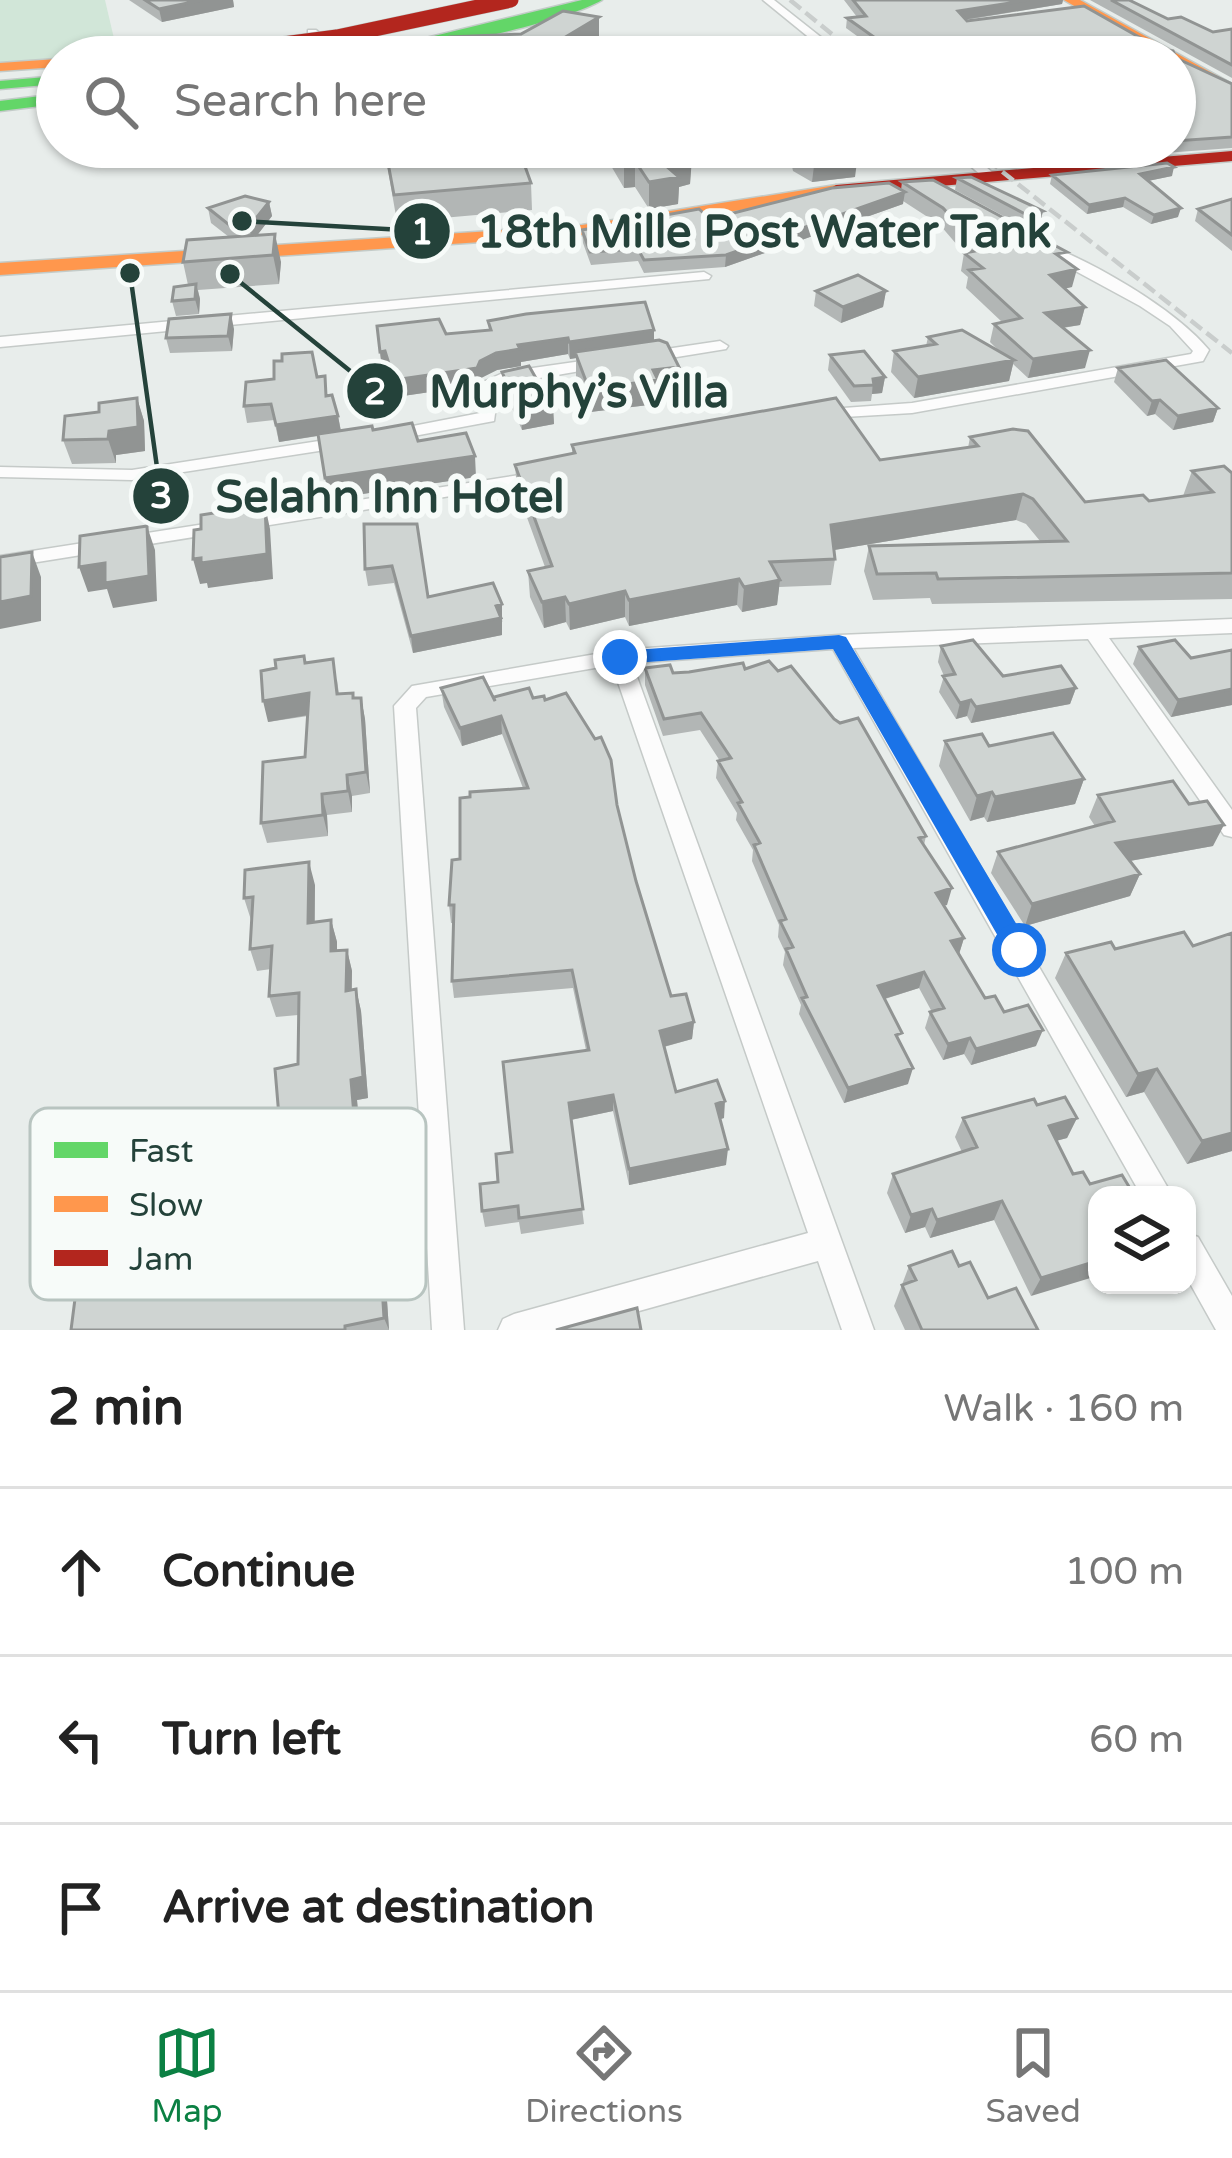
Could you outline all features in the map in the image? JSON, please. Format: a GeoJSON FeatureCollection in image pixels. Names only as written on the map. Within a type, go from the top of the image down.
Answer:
{"type":"FeatureCollection","features":[{"type":"Feature","properties":{"kind":"main road"},"geometry":{"type":"LineString","coordinates":[[286,36],[471,0]]}},
{"type":"Feature","properties":{"kind":"main road"},"geometry":{"type":"LineString","coordinates":[[346,36],[512,0]]}},
{"type":"Feature","properties":{"kind":"main road"},"geometry":{"type":"LineString","coordinates":[[384,36],[542,0]]}},
{"type":"Feature","properties":{"kind":"main road"},"geometry":{"type":"LineString","coordinates":[[455,36],[596,0]]}},
{"type":"Feature","properties":{"kind":"main road"},"geometry":{"type":"LineString","coordinates":[[1075,6],[1131,36]]}},
{"type":"Feature","properties":{"kind":"main road"},"geometry":{"type":"LineString","coordinates":[[0,67],[36,70]]}},
{"type":"Feature","properties":{"kind":"main road"},"geometry":{"type":"LineString","coordinates":[[1196,71],[1232,90]]}},
{"type":"Feature","properties":{"kind":"main road"},"geometry":{"type":"LineString","coordinates":[[2,96],[36,81]]}},
{"type":"Feature","properties":{"kind":"main road"},"geometry":{"type":"LineString","coordinates":[[2,96],[36,98]]}},
{"type":"Feature","properties":{"kind":"main road"},"geometry":{"type":"LineString","coordinates":[[1196,158],[1232,155]]}},
{"type":"Feature","properties":{"kind":"main road"},"geometry":{"type":"LineString","coordinates":[[0,268],[582,230],[776,197],[1097,168]]}},
{"type":"Feature","properties":{"kind":"street"},"geometry":{"type":"LineString","coordinates":[[768,0],[813,36]]}},
{"type":"Feature","properties":{"kind":"street"},"geometry":{"type":"LineString","coordinates":[[312,32],[317,36]]}},
{"type":"Feature","properties":{"kind":"street"},"geometry":{"type":"LineString","coordinates":[[980,168],[993,178]]}},
{"type":"Feature","properties":{"kind":"street"},"geometry":{"type":"LineString","coordinates":[[923,182],[962,203]]}},
{"type":"Feature","properties":{"kind":"street"},"geometry":{"type":"LineString","coordinates":[[806,417],[912,407],[1197,358],[1201,350],[1175,323],[1021,235]]}},
{"type":"Feature","properties":{"kind":"street"},"geometry":{"type":"LineString","coordinates":[[0,342],[704,276]]}},
{"type":"Feature","properties":{"kind":"street"},"geometry":{"type":"LineString","coordinates":[[634,358],[720,346]]}},
{"type":"Feature","properties":{"kind":"street"},"geometry":{"type":"LineString","coordinates":[[0,472],[132,475],[478,421],[488,417],[491,382],[612,362]]}},
{"type":"Feature","properties":{"kind":"street"},"geometry":{"type":"LineString","coordinates":[[0,562],[545,476],[550,459]]}},
{"type":"Feature","properties":{"kind":"street"},"geometry":{"type":"LineString","coordinates":[[448,1330],[405,706],[420,691],[620,657],[839,642],[1232,626]]}},
{"type":"Feature","properties":{"kind":"street"},"geometry":{"type":"LineString","coordinates":[[1093,630],[1232,828]]}},
{"type":"Feature","properties":{"kind":"street"},"geometry":{"type":"LineString","coordinates":[[839,642],[1152,1186]]}},
{"type":"Feature","properties":{"kind":"street"},"geometry":{"type":"LineString","coordinates":[[620,657],[858,1330]]}},
{"type":"Feature","properties":{"kind":"street"},"geometry":{"type":"LineString","coordinates":[[514,1330],[827,1243]]}},
{"type":"Feature","properties":{"kind":"street"},"geometry":{"type":"LineString","coordinates":[[1196,1264],[1232,1328]]}},
{"type":"Feature","properties":{"kind":"green space"},"geometry":{"type":"Polygon","coordinates":[[[0,0],[105,0],[113,36],[36,36],[36,60],[0,63],[0,0]]]}},
{"type":"Feature","properties":{"kind":"building"},"geometry":{"type":"Polygon","coordinates":[[[145,0],[202,0],[159,9],[145,0]]]}},
{"type":"Feature","properties":{"kind":"building"},"geometry":{"type":"Polygon","coordinates":[[[853,0],[1029,0],[958,11],[967,21],[1084,6],[1137,36],[872,36],[847,18],[866,16],[853,0]]]}},
{"type":"Feature","properties":{"kind":"building"},"geometry":{"type":"Polygon","coordinates":[[[1111,0],[1129,0],[1168,19],[1181,17],[1213,32],[1232,29],[1232,65],[1196,46],[1196,36],[1178,36],[1111,0]]]}},
{"type":"Feature","properties":{"kind":"building"},"geometry":{"type":"Polygon","coordinates":[[[563,11],[599,17],[567,36],[474,36],[521,34],[563,11]]]}},
{"type":"Feature","properties":{"kind":"building"},"geometry":{"type":"Polygon","coordinates":[[[1196,67],[1232,84],[1232,137],[1196,140],[1196,67]]]}},
{"type":"Feature","properties":{"kind":"building"},"geometry":{"type":"Polygon","coordinates":[[[389,168],[526,168],[531,183],[394,195],[389,168]]]}},
{"type":"Feature","properties":{"kind":"building"},"geometry":{"type":"Polygon","coordinates":[[[640,168],[668,168],[679,177],[649,182],[640,168]]]}},
{"type":"Feature","properties":{"kind":"building"},"geometry":{"type":"Polygon","coordinates":[[[1169,168],[1140,174],[1181,208],[1154,215],[1125,198],[1089,205],[1052,175],[1169,168]]]}},
{"type":"Feature","properties":{"kind":"building"},"geometry":{"type":"Polygon","coordinates":[[[971,177],[1043,211],[1027,215],[957,178],[971,177]]]}},
{"type":"Feature","properties":{"kind":"building"},"geometry":{"type":"Polygon","coordinates":[[[933,180],[1067,252],[1056,254],[1077,269],[1050,275],[1085,307],[1045,313],[1090,350],[1033,359],[994,324],[1021,318],[969,270],[983,268],[964,253],[981,250],[943,208],[902,182],[933,180]]]}},
{"type":"Feature","properties":{"kind":"building"},"geometry":{"type":"Polygon","coordinates":[[[889,183],[905,192],[726,255],[644,260],[638,249],[590,252],[582,230],[699,209],[710,219],[832,188],[889,183]]]}},
{"type":"Feature","properties":{"kind":"building"},"geometry":{"type":"Polygon","coordinates":[[[245,196],[269,202],[249,227],[233,228],[208,208],[245,196]]]}},
{"type":"Feature","properties":{"kind":"building"},"geometry":{"type":"Polygon","coordinates":[[[1232,199],[1232,235],[1198,209],[1232,199]]]}},
{"type":"Feature","properties":{"kind":"building"},"geometry":{"type":"Polygon","coordinates":[[[275,234],[273,255],[183,262],[187,240],[275,234]]]}},
{"type":"Feature","properties":{"kind":"building"},"geometry":{"type":"Polygon","coordinates":[[[858,275],[886,291],[843,307],[816,291],[858,275]]]}},
{"type":"Feature","properties":{"kind":"building"},"geometry":{"type":"Polygon","coordinates":[[[196,284],[195,299],[172,301],[174,287],[196,284]]]}},
{"type":"Feature","properties":{"kind":"building"},"geometry":{"type":"Polygon","coordinates":[[[645,302],[654,330],[518,345],[520,349],[480,361],[477,368],[394,380],[385,351],[380,352],[377,326],[439,319],[446,334],[491,330],[488,321],[645,302]]]}},
{"type":"Feature","properties":{"kind":"building"},"geometry":{"type":"Polygon","coordinates":[[[231,314],[228,336],[166,338],[169,319],[231,314]]]}},
{"type":"Feature","properties":{"kind":"building"},"geometry":{"type":"Polygon","coordinates":[[[962,330],[1014,360],[918,377],[894,351],[936,344],[928,337],[962,330]]]}},
{"type":"Feature","properties":{"kind":"building"},"geometry":{"type":"Polygon","coordinates":[[[659,340],[667,343],[679,367],[653,370],[658,380],[589,389],[575,352],[659,340]]]}},
{"type":"Feature","properties":{"kind":"building"},"geometry":{"type":"Polygon","coordinates":[[[864,351],[885,377],[873,379],[874,385],[854,386],[830,355],[864,351]]]}},
{"type":"Feature","properties":{"kind":"building"},"geometry":{"type":"Polygon","coordinates":[[[312,352],[317,377],[325,376],[326,396],[332,395],[338,416],[276,425],[271,404],[244,406],[246,382],[274,379],[274,361],[282,361],[282,354],[312,352]]]}},
{"type":"Feature","properties":{"kind":"building"},"geometry":{"type":"Polygon","coordinates":[[[1166,360],[1218,408],[1178,416],[1160,400],[1152,401],[1118,368],[1166,360]]]}},
{"type":"Feature","properties":{"kind":"building"},"geometry":{"type":"Polygon","coordinates":[[[529,366],[553,408],[521,414],[502,372],[529,366]]]}},
{"type":"Feature","properties":{"kind":"building"},"geometry":{"type":"Polygon","coordinates":[[[137,398],[138,427],[109,431],[108,439],[63,440],[65,416],[99,412],[99,403],[137,398]]]}},
{"type":"Feature","properties":{"kind":"building"},"geometry":{"type":"Polygon","coordinates":[[[836,398],[880,460],[978,446],[970,437],[1028,431],[1085,502],[1143,495],[1149,501],[1213,492],[1192,471],[1224,466],[1232,473],[1232,573],[938,579],[936,573],[877,574],[869,546],[1067,541],[1033,499],[1023,494],[831,525],[835,559],[770,562],[780,580],[744,587],[739,579],[629,600],[625,591],[569,604],[565,597],[542,602],[528,571],[552,566],[515,465],[575,453],[572,445],[836,398]]]}},
{"type":"Feature","properties":{"kind":"building"},"geometry":{"type":"Polygon","coordinates":[[[412,423],[418,441],[466,433],[475,456],[325,478],[318,434],[412,423]]]}},
{"type":"Feature","properties":{"kind":"building"},"geometry":{"type":"Polygon","coordinates":[[[265,505],[267,554],[201,563],[201,558],[193,559],[194,530],[201,529],[201,515],[265,505]]]}},
{"type":"Feature","properties":{"kind":"building"},"geometry":{"type":"Polygon","coordinates":[[[364,524],[417,524],[428,597],[493,583],[502,604],[496,606],[501,618],[411,636],[392,566],[365,569],[364,524]]]}},
{"type":"Feature","properties":{"kind":"building"},"geometry":{"type":"Polygon","coordinates":[[[147,526],[149,576],[105,583],[105,563],[79,567],[80,536],[147,526]]]}},
{"type":"Feature","properties":{"kind":"building"},"geometry":{"type":"Polygon","coordinates":[[[32,552],[31,596],[0,602],[0,557],[32,552]]]}},
{"type":"Feature","properties":{"kind":"building"},"geometry":{"type":"Polygon","coordinates":[[[973,640],[1003,676],[1061,666],[1076,688],[976,707],[971,700],[960,703],[943,676],[955,674],[941,646],[973,640]]]}},
{"type":"Feature","properties":{"kind":"building"},"geometry":{"type":"Polygon","coordinates":[[[1175,640],[1191,658],[1232,650],[1232,689],[1178,700],[1139,647],[1175,640]]]}},
{"type":"Feature","properties":{"kind":"building"},"geometry":{"type":"Polygon","coordinates":[[[304,656],[305,663],[333,659],[337,694],[353,693],[353,698],[361,698],[366,772],[347,775],[348,791],[322,794],[323,815],[261,823],[263,762],[305,757],[309,693],[263,701],[261,671],[276,668],[275,660],[304,656]]]}},
{"type":"Feature","properties":{"kind":"building"},"geometry":{"type":"Polygon","coordinates":[[[769,661],[778,671],[791,666],[840,723],[858,718],[926,836],[919,838],[952,888],[936,893],[964,938],[951,941],[985,998],[995,996],[1004,1012],[1028,1005],[1043,1030],[976,1049],[970,1038],[948,1044],[930,1012],[944,1008],[924,972],[878,986],[902,1033],[896,1035],[913,1068],[848,1088],[802,998],[807,997],[786,949],[793,947],[780,921],[786,919],[754,845],[760,843],[718,761],[731,758],[701,713],[664,719],[645,668],[670,665],[673,673],[743,663],[745,669],[769,661]]]}},
{"type":"Feature","properties":{"kind":"building"},"geometry":{"type":"Polygon","coordinates":[[[483,677],[495,701],[494,697],[529,688],[533,698],[544,696],[545,700],[566,693],[595,739],[601,737],[611,760],[636,881],[671,996],[686,994],[694,1022],[660,1031],[676,1092],[717,1080],[725,1101],[716,1104],[728,1149],[629,1169],[613,1095],[569,1103],[583,1209],[519,1218],[518,1206],[482,1211],[480,1184],[498,1182],[496,1154],[512,1152],[503,1062],[589,1050],[572,970],[452,981],[454,905],[449,905],[452,860],[460,859],[460,798],[470,797],[470,792],[528,788],[501,716],[460,728],[441,688],[483,677]]]}},
{"type":"Feature","properties":{"kind":"building"},"geometry":{"type":"Polygon","coordinates":[[[1053,733],[1084,779],[995,797],[992,792],[977,796],[945,741],[982,734],[989,746],[1053,733]]]}},
{"type":"Feature","properties":{"kind":"building"},"geometry":{"type":"Polygon","coordinates":[[[1173,781],[1189,804],[1207,801],[1224,825],[1116,843],[1140,874],[1032,904],[998,852],[1114,821],[1098,795],[1173,781]]]}},
{"type":"Feature","properties":{"kind":"building"},"geometry":{"type":"Polygon","coordinates":[[[309,862],[308,923],[331,920],[331,951],[347,950],[346,991],[356,989],[363,1077],[351,1080],[353,1108],[278,1108],[275,1069],[298,1064],[299,993],[269,996],[272,946],[250,949],[253,897],[244,898],[245,870],[309,862]]]}},
{"type":"Feature","properties":{"kind":"building"},"geometry":{"type":"Polygon","coordinates":[[[1184,932],[1193,946],[1232,933],[1232,1133],[1202,1141],[1157,1069],[1138,1074],[1066,953],[1111,942],[1115,949],[1184,932]]]}},
{"type":"Feature","properties":{"kind":"building"},"geometry":{"type":"Polygon","coordinates":[[[1065,1097],[1077,1118],[1049,1126],[1073,1174],[1083,1172],[1090,1184],[1122,1175],[1129,1186],[1088,1186],[1088,1264],[1041,1278],[1002,1201],[937,1220],[932,1209],[911,1215],[893,1174],[977,1147],[963,1118],[1034,1099],[1037,1105],[1065,1097]]]}},
{"type":"Feature","properties":{"kind":"building"},"geometry":{"type":"Polygon","coordinates":[[[952,1251],[959,1266],[970,1262],[988,1298],[1016,1288],[1038,1330],[922,1330],[902,1285],[916,1280],[909,1266],[952,1251]]]}},
{"type":"Feature","properties":{"kind":"building"},"geometry":{"type":"Polygon","coordinates":[[[75,1300],[383,1300],[384,1318],[345,1326],[345,1330],[71,1330],[75,1300]]]}},
{"type":"Feature","properties":{"kind":"building"},"geometry":{"type":"Polygon","coordinates":[[[637,1308],[641,1330],[556,1330],[637,1308]]]}},
{"type":"Feature","properties":{"kind":"railway"},"geometry":{"type":"LineString","coordinates":[[790,0],[834,36]]}},
{"type":"Feature","properties":{"kind":"railway"},"geometry":{"type":"LineString","coordinates":[[998,168],[1232,353]]}},
{"type":"Feature","properties":{"kind":"traffic: fast"},"geometry":{"type":"LineString","coordinates":[[455,36],[596,0]]}},
{"type":"Feature","properties":{"kind":"traffic: fast"},"geometry":{"type":"LineString","coordinates":[[0,85],[36,82]]}},
{"type":"Feature","properties":{"kind":"traffic: fast"},"geometry":{"type":"LineString","coordinates":[[0,106],[36,102]]}},
{"type":"Feature","properties":{"kind":"traffic: slow"},"geometry":{"type":"LineString","coordinates":[[1070,0],[1135,36]]}},
{"type":"Feature","properties":{"kind":"traffic: slow"},"geometry":{"type":"LineString","coordinates":[[0,67],[36,64]]}},
{"type":"Feature","properties":{"kind":"traffic: slow"},"geometry":{"type":"LineString","coordinates":[[1196,70],[1232,90]]}},
{"type":"Feature","properties":{"kind":"traffic: slow"},"geometry":{"type":"LineString","coordinates":[[0,269],[582,230],[836,190]]}},
{"type":"Feature","properties":{"kind":"traffic: jam"},"geometry":{"type":"LineString","coordinates":[[342,36],[511,0]]}},
{"type":"Feature","properties":{"kind":"traffic: jam"},"geometry":{"type":"LineString","coordinates":[[1196,159],[1232,156]]}},
{"type":"Feature","properties":{"kind":"traffic: jam"},"geometry":{"type":"LineString","coordinates":[[836,190],[1092,168]]}},
{"type":"Feature","properties":{"kind":"place","name":"18th Mille Post Water Tank"},"geometry":{"type":"Point","coordinates":[242,221]}},
{"type":"Feature","properties":{"kind":"place","name":"Selahn Inn Hotel"},"geometry":{"type":"Point","coordinates":[130,273]}},
{"type":"Feature","properties":{"kind":"place","name":"Murphy’s Villa"},"geometry":{"type":"Point","coordinates":[230,274]}},
{"type":"Feature","properties":{"kind":"route"},"geometry":{"type":"LineString","coordinates":[[620,657],[839,642],[1019,950]]}}]}
